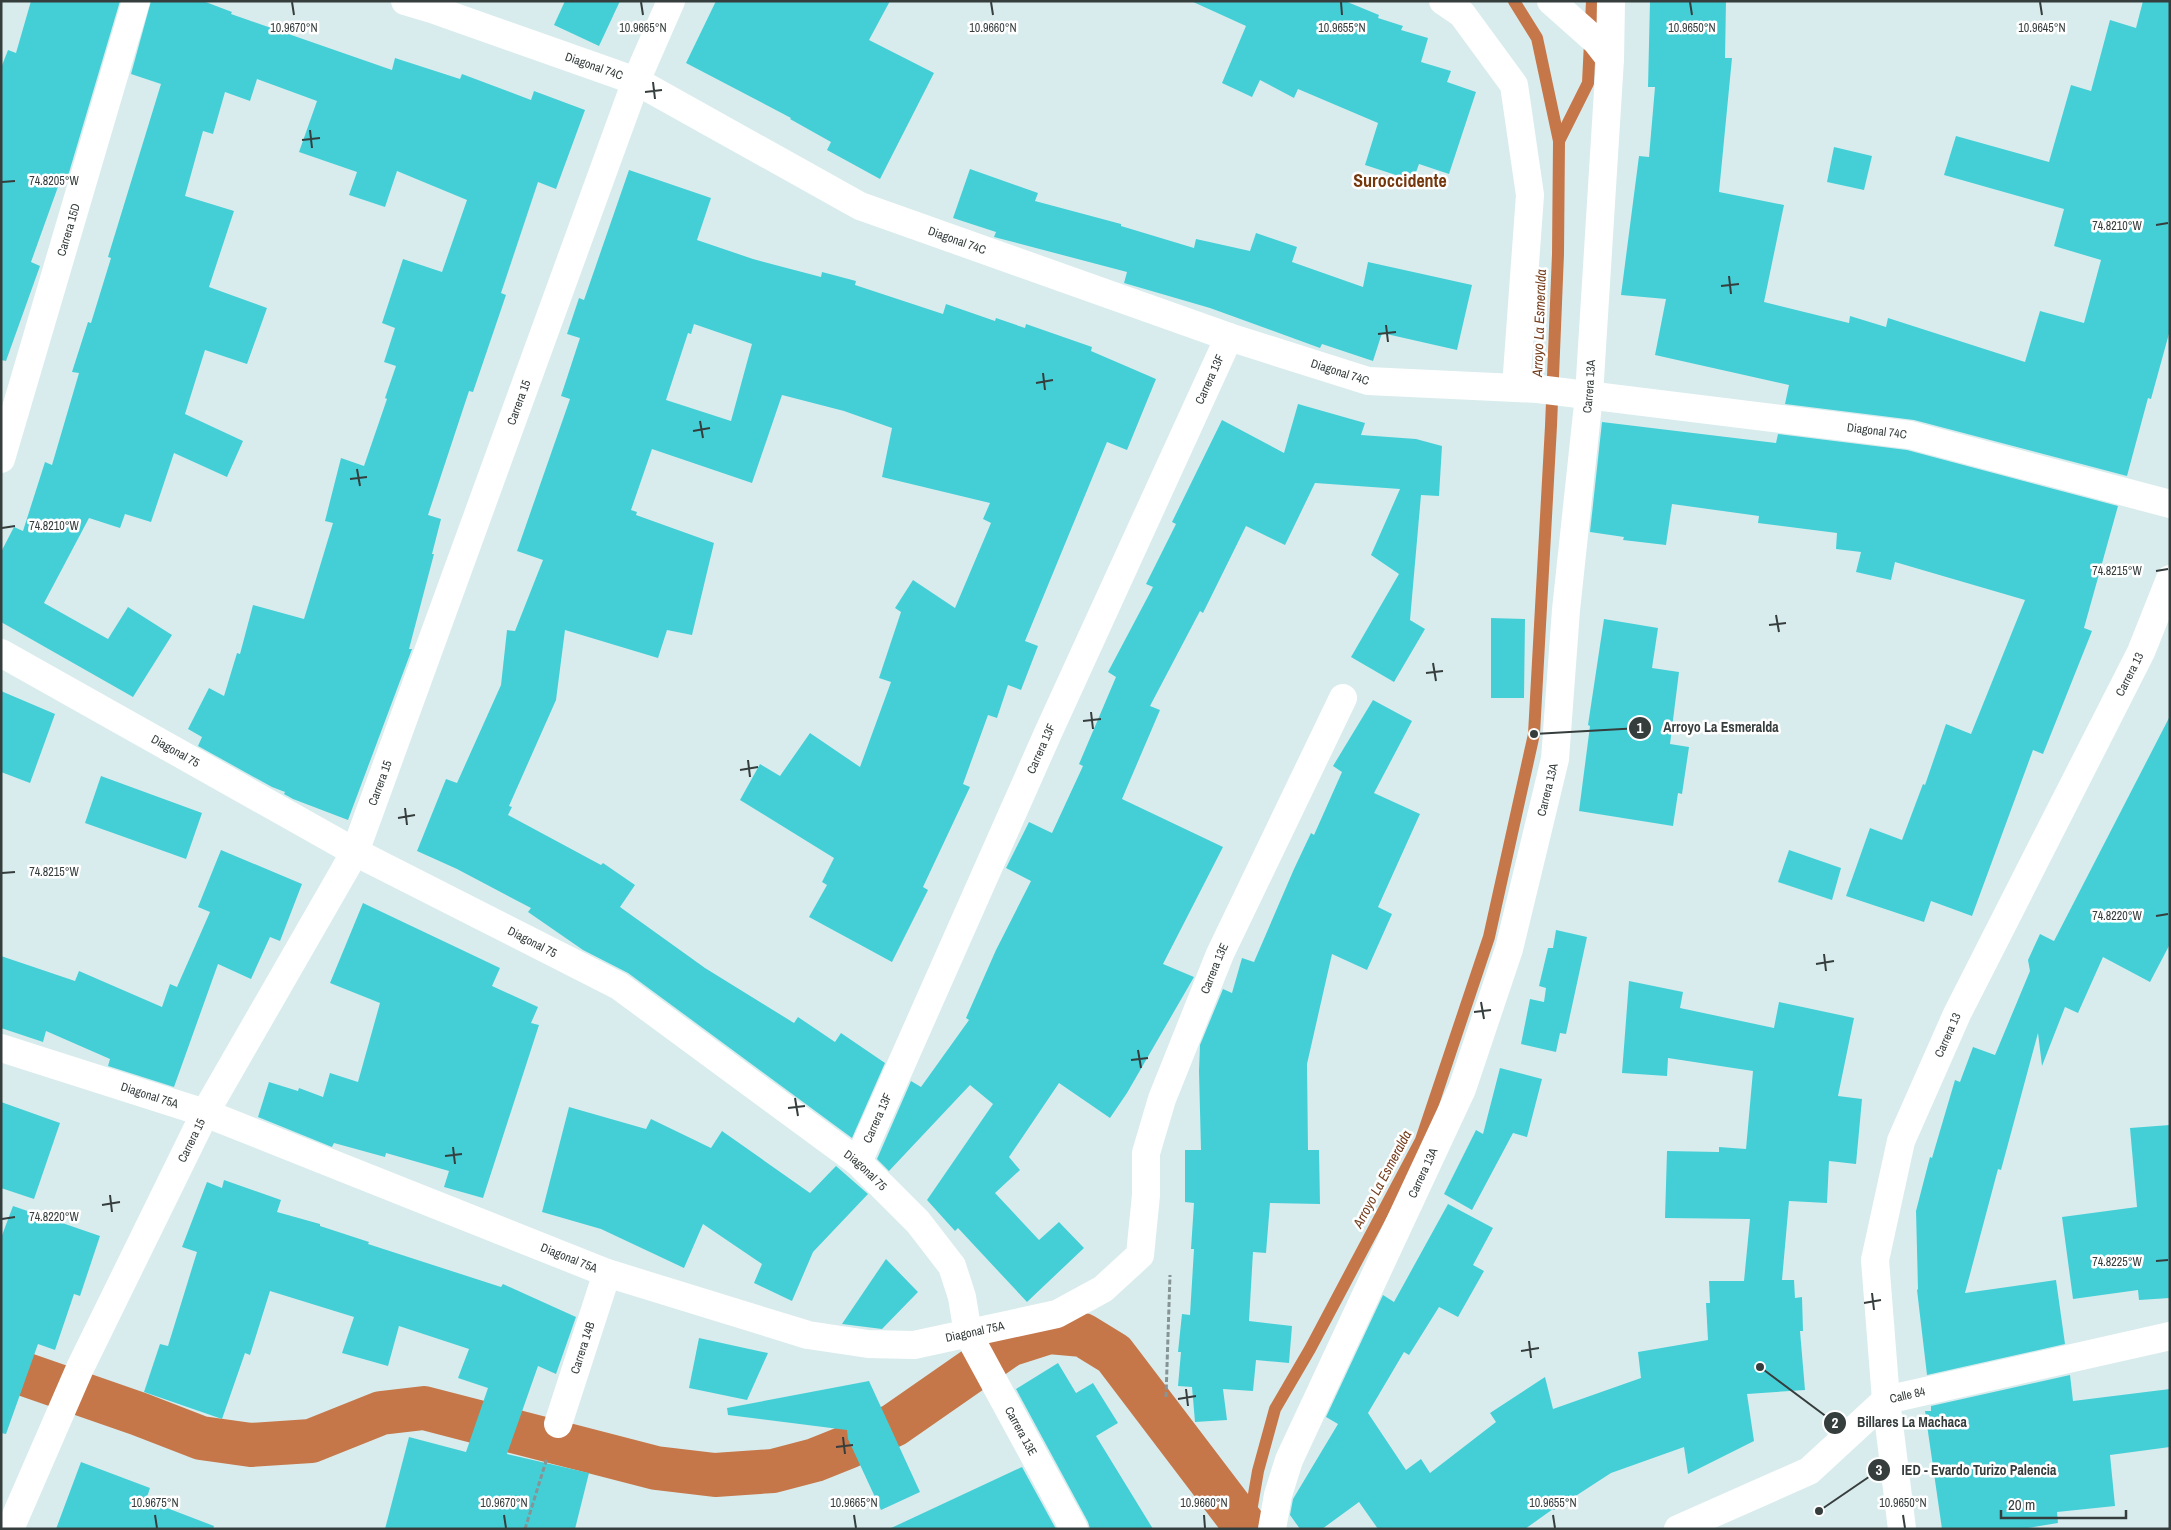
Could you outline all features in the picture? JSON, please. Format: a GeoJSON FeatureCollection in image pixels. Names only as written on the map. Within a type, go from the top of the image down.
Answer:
{"type":"FeatureCollection","features":[{"type":"Feature","properties":{"kind":"street","name":"Carrera 15D"},"geometry":{"type":"LineString","coordinates":[[1,459],[136,1]]}},
{"type":"Feature","properties":{"kind":"street","name":"Diagonal 74C"},"geometry":{"type":"LineString","coordinates":[[405,1],[636,81],[860,206],[1229,338],[1368,381],[1527,388],[1910,435],[2170,504]]}},
{"type":"Feature","properties":{"kind":"street","name":"Carrera 15"},"geometry":{"type":"LineString","coordinates":[[10,1529],[80,1368],[204,1113],[355,852],[636,81],[670,1]]}},
{"type":"Feature","properties":{"kind":"street"},"geometry":{"type":"LineString","coordinates":[[1443,1],[1462,14],[1514,85],[1530,195],[1527,388]]}},
{"type":"Feature","properties":{"kind":"street"},"geometry":{"type":"LineString","coordinates":[[1552,1],[1603,50]]}},
{"type":"Feature","properties":{"kind":"street","name":"Carrera 13A"},"geometry":{"type":"LineString","coordinates":[[1272,1529],[1278,1495],[1289,1460],[1462,1089],[1509,949],[1555,759],[1583,394],[1603,50],[1611,1]]}},
{"type":"Feature","properties":{"kind":"street","name":"Carrera 13F"},"geometry":{"type":"LineString","coordinates":[[858,1162],[1048,732],[1229,338]]}},
{"type":"Feature","properties":{"kind":"street","name":"Carrera 13"},"geometry":{"type":"LineString","coordinates":[[1902,1529],[1886,1400],[1875,1260],[1901,1141],[1957,1014],[2141,652],[2170,579]]}},
{"type":"Feature","properties":{"kind":"street","name":"Diagonal 75"},"geometry":{"type":"LineString","coordinates":[[1,653],[355,852],[619,986],[858,1162],[918,1222],[952,1266],[962,1297],[972,1340]]}},
{"type":"Feature","properties":{"kind":"street","name":"Carrera 13E"},"geometry":{"type":"LineString","coordinates":[[1140,1255],[1146,1196],[1146,1153],[1162,1099],[1220,954],[1343,698]]}},
{"type":"Feature","properties":{"kind":"street","name":"Diagonal 75A"},"geometry":{"type":"LineString","coordinates":[[1,1048],[204,1113],[607,1273],[808,1335],[868,1344],[914,1345],[972,1340],[1057,1314],[1103,1289],[1140,1255]]}},
{"type":"Feature","properties":{"kind":"street","name":"Carrera 14B"},"geometry":{"type":"LineString","coordinates":[[558,1424],[607,1273]]}},
{"type":"Feature","properties":{"kind":"street","name":"Calle 84"},"geometry":{"type":"LineString","coordinates":[[1678,1529],[1808,1471],[1886,1400],[2170,1336]]}},
{"type":"Feature","properties":{"kind":"street","name":"Carrera 13E"},"geometry":{"type":"LineString","coordinates":[[972,1340],[1074,1529]]}},
{"type":"Feature","properties":{"kind":"path"},"geometry":{"type":"LineString","coordinates":[[525,1529],[542,1475]]}},
{"type":"Feature","properties":{"kind":"building"},"geometry":{"type":"Polygon","coordinates":[[[31,1],[120,1],[65,186],[59,184],[31,262],[40,266],[6,361],[1,360],[1,68],[8,50],[16,53],[31,1]]]}},
{"type":"Feature","properties":{"kind":"building"},"geometry":{"type":"Polygon","coordinates":[[[151,1],[203,1],[232,12],[231,14],[392,70],[395,58],[460,79],[462,74],[531,100],[534,91],[585,110],[556,189],[538,182],[501,293],[506,295],[473,392],[469,391],[428,515],[441,519],[432,554],[434,554],[409,649],[412,649],[348,820],[293,799],[284,794],[285,792],[272,787],[198,746],[202,737],[188,729],[209,688],[224,696],[237,653],[240,654],[253,605],[304,619],[333,523],[325,521],[341,458],[364,466],[387,399],[385,398],[396,366],[384,362],[395,328],[382,323],[403,259],[442,272],[467,200],[397,171],[385,207],[349,195],[357,172],[299,152],[317,101],[257,79],[250,101],[225,92],[213,134],[203,131],[185,196],[234,211],[209,287],[267,308],[247,364],[205,350],[185,414],[243,441],[227,477],[174,453],[151,522],[125,514],[120,528],[89,518],[44,603],[108,639],[128,607],[172,635],[133,697],[1,622],[1,552],[14,527],[23,531],[45,462],[52,465],[79,373],[72,372],[88,322],[91,323],[111,258],[108,257],[161,84],[131,74],[151,1]]]}},
{"type":"Feature","properties":{"kind":"building"},"geometry":{"type":"Polygon","coordinates":[[[565,1],[620,1],[599,46],[554,25],[565,1]]]}},
{"type":"Feature","properties":{"kind":"building"},"geometry":{"type":"Polygon","coordinates":[[[716,1],[890,1],[869,40],[934,73],[880,179],[827,150],[831,142],[791,118],[686,63],[716,1]]]}},
{"type":"Feature","properties":{"kind":"building"},"geometry":{"type":"Polygon","coordinates":[[[1191,1],[1345,1],[1379,15],[1378,18],[1403,26],[1401,30],[1428,38],[1421,62],[1451,71],[1447,82],[1476,92],[1449,174],[1419,164],[1415,175],[1406,172],[1405,178],[1365,165],[1378,123],[1298,89],[1294,98],[1260,80],[1252,97],[1222,83],[1246,26],[1191,1]]]}},
{"type":"Feature","properties":{"kind":"building"},"geometry":{"type":"Polygon","coordinates":[[[1650,1],[1726,1],[1725,58],[1732,58],[1719,192],[1784,205],[1764,302],[1849,323],[1850,316],[1886,327],[1888,318],[2025,362],[2040,311],[2084,323],[2101,260],[2054,246],[2064,209],[1944,175],[1956,136],[2049,162],[2071,85],[2091,91],[2110,20],[2136,28],[2143,1],[2170,1],[2170,330],[2151,399],[2148,398],[2127,476],[1914,420],[1785,404],[1789,385],[1655,355],[1666,299],[1621,295],[1639,156],[1649,157],[1655,87],[1648,87],[1650,1]]]}},
{"type":"Feature","properties":{"kind":"building"},"geometry":{"type":"Polygon","coordinates":[[[1834,147],[1872,156],[1864,190],[1827,182],[1834,147]]]}},
{"type":"Feature","properties":{"kind":"building"},"geometry":{"type":"Polygon","coordinates":[[[970,169],[1038,193],[1035,201],[1121,224],[1121,226],[1194,248],[1196,239],[1250,251],[1256,233],[1297,247],[1292,262],[1363,287],[1368,262],[1472,285],[1457,350],[1382,333],[1373,361],[1322,344],[1320,348],[1210,308],[1124,283],[1127,272],[994,237],[996,232],[953,218],[970,169]]]}},
{"type":"Feature","properties":{"kind":"building"},"geometry":{"type":"Polygon","coordinates":[[[629,170],[711,198],[697,240],[753,259],[821,277],[822,272],[856,281],[855,285],[943,314],[946,304],[995,321],[996,318],[1025,328],[1026,324],[1092,347],[1091,351],[1156,379],[1127,450],[1107,442],[1025,641],[1038,646],[1021,690],[1008,685],[997,718],[988,715],[963,784],[970,787],[923,887],[928,890],[892,962],[809,917],[827,885],[822,882],[834,858],[740,800],[760,764],[780,776],[810,733],[860,767],[891,682],[879,678],[901,612],[895,608],[913,580],[955,608],[991,523],[983,519],[990,503],[882,477],[892,428],[844,411],[782,395],[752,483],[652,449],[631,510],[637,512],[636,515],[714,543],[692,635],[667,630],[658,658],[565,630],[556,700],[509,806],[512,807],[508,815],[601,865],[603,863],[635,885],[620,907],[705,968],[794,1023],[798,1017],[835,1042],[841,1033],[885,1063],[852,1138],[628,973],[583,950],[528,912],[531,908],[457,869],[417,851],[446,779],[457,783],[501,685],[507,630],[515,631],[543,560],[517,551],[570,399],[561,396],[580,338],[567,334],[579,298],[584,300],[629,170]],[[694,324],[691,334],[688,333],[666,400],[731,421],[752,344],[694,324]]]}},
{"type":"Feature","properties":{"kind":"building"},"geometry":{"type":"Polygon","coordinates":[[[1298,404],[1365,423],[1361,435],[1416,439],[1442,446],[1439,496],[1421,495],[1410,620],[1425,629],[1394,682],[1351,657],[1399,574],[1371,555],[1400,489],[1315,483],[1285,545],[1246,526],[1203,613],[1200,611],[1150,706],[1160,710],[1122,799],[1223,847],[1163,964],[1194,977],[1127,1093],[1110,1118],[1059,1083],[1009,1157],[1020,1170],[995,1193],[1039,1240],[1059,1222],[1084,1248],[1027,1302],[958,1228],[955,1231],[927,1200],[993,1104],[970,1085],[889,1171],[877,1159],[911,1081],[921,1087],[969,1020],[966,1018],[996,950],[1031,881],[1006,868],[1029,822],[1052,833],[1083,766],[1079,764],[1116,677],[1108,672],[1153,587],[1146,584],[1176,524],[1172,522],[1222,420],[1284,453],[1298,404]]]}},
{"type":"Feature","properties":{"kind":"building"},"geometry":{"type":"Polygon","coordinates":[[[1602,422],[1776,443],[1778,434],[1907,450],[2118,506],[2084,628],[2092,631],[2043,754],[2033,750],[1972,916],[1931,901],[1924,922],[1846,896],[1870,828],[1902,840],[1923,784],[1925,785],[1946,724],[1971,734],[2025,600],[1895,562],[1891,580],[1856,572],[1861,552],[1836,549],[1837,533],[1758,523],[1759,516],[1672,504],[1666,545],[1623,540],[1624,537],[1590,532],[1602,422]]]}},
{"type":"Feature","properties":{"kind":"building"},"geometry":{"type":"Polygon","coordinates":[[[1491,618],[1525,619],[1524,698],[1491,698],[1491,618]]]}},
{"type":"Feature","properties":{"kind":"building"},"geometry":{"type":"Polygon","coordinates":[[[1604,619],[1658,628],[1652,668],[1679,672],[1670,744],[1689,747],[1682,794],[1678,793],[1673,826],[1579,811],[1590,726],[1588,725],[1604,619]]]}},
{"type":"Feature","properties":{"kind":"building"},"geometry":{"type":"Polygon","coordinates":[[[1,691],[55,714],[30,783],[1,772],[1,691]]]}},
{"type":"Feature","properties":{"kind":"building"},"geometry":{"type":"Polygon","coordinates":[[[1373,700],[1412,721],[1374,793],[1420,814],[1378,907],[1392,914],[1367,970],[1332,954],[1307,1064],[1308,1150],[1319,1150],[1320,1204],[1270,1203],[1266,1253],[1253,1252],[1249,1321],[1292,1326],[1289,1363],[1256,1360],[1253,1391],[1223,1389],[1227,1420],[1195,1422],[1192,1387],[1178,1386],[1181,1352],[1178,1352],[1182,1314],[1190,1315],[1194,1249],[1191,1249],[1194,1203],[1185,1202],[1185,1150],[1201,1150],[1200,1045],[1223,989],[1232,993],[1242,958],[1254,962],[1294,869],[1311,833],[1314,835],[1342,772],[1333,766],[1373,700]]]}},
{"type":"Feature","properties":{"kind":"building"},"geometry":{"type":"Polygon","coordinates":[[[2170,716],[2170,944],[2150,982],[2103,957],[2078,1013],[2065,1007],[2042,1066],[2038,1033],[2001,1170],[1998,1169],[1965,1293],[2056,1280],[2065,1344],[1927,1375],[1917,1290],[1916,1211],[1930,1157],[1932,1158],[1955,1080],[1960,1082],[1973,1047],[1995,1055],[2030,971],[2028,960],[2040,934],[2054,941],[2170,716]]]}},
{"type":"Feature","properties":{"kind":"building"},"geometry":{"type":"Polygon","coordinates":[[[101,776],[202,813],[186,859],[85,823],[101,776]]]}},
{"type":"Feature","properties":{"kind":"building"},"geometry":{"type":"Polygon","coordinates":[[[221,850],[302,884],[280,941],[270,937],[251,979],[218,964],[174,1087],[108,1066],[110,1059],[46,1031],[43,1042],[1,1028],[1,956],[75,981],[79,971],[162,1007],[170,984],[177,987],[210,912],[198,907],[221,850]]]}},
{"type":"Feature","properties":{"kind":"building"},"geometry":{"type":"Polygon","coordinates":[[[1789,850],[1841,868],[1832,900],[1778,882],[1789,850]]]}},
{"type":"Feature","properties":{"kind":"building"},"geometry":{"type":"Polygon","coordinates":[[[363,903],[500,968],[492,986],[538,1007],[531,1023],[539,1025],[483,1198],[444,1187],[449,1171],[386,1153],[385,1157],[334,1143],[332,1147],[258,1117],[269,1082],[298,1091],[299,1088],[323,1097],[330,1073],[358,1082],[380,1003],[330,983],[363,903]]]}},
{"type":"Feature","properties":{"kind":"building"},"geometry":{"type":"Polygon","coordinates":[[[1556,930],[1587,937],[1566,1034],[1560,1033],[1556,1052],[1521,1044],[1530,999],[1544,1002],[1546,988],[1539,986],[1548,948],[1553,948],[1556,930]]]}},
{"type":"Feature","properties":{"kind":"building"},"geometry":{"type":"Polygon","coordinates":[[[1629,981],[1683,992],[1680,1008],[1774,1028],[1779,1002],[1854,1018],[1838,1096],[1862,1099],[1856,1164],[1829,1161],[1827,1203],[1789,1201],[1782,1280],[1794,1280],[1795,1298],[1802,1297],[1803,1331],[1800,1331],[1805,1390],[1747,1394],[1754,1441],[1688,1474],[1684,1447],[1611,1473],[1525,1529],[1378,1529],[1359,1502],[1322,1529],[1300,1529],[1290,1515],[1293,1499],[1338,1424],[1326,1417],[1383,1295],[1394,1302],[1448,1204],[1493,1228],[1473,1265],[1484,1271],[1458,1317],[1439,1307],[1409,1355],[1404,1352],[1368,1413],[1406,1470],[1421,1459],[1430,1473],[1496,1422],[1490,1413],[1545,1377],[1553,1409],[1641,1378],[1638,1352],[1708,1340],[1706,1303],[1710,1303],[1709,1281],[1744,1281],[1750,1219],[1665,1218],[1667,1151],[1719,1152],[1719,1147],[1746,1149],[1753,1071],[1668,1058],[1667,1076],[1622,1073],[1629,981]]]}},
{"type":"Feature","properties":{"kind":"building"},"geometry":{"type":"Polygon","coordinates":[[[1500,1068],[1542,1079],[1527,1137],[1513,1133],[1472,1210],[1444,1194],[1476,1130],[1483,1134],[1500,1068]]]}},
{"type":"Feature","properties":{"kind":"building"},"geometry":{"type":"Polygon","coordinates":[[[1,1102],[60,1123],[34,1199],[1,1188],[1,1102]]]}},
{"type":"Feature","properties":{"kind":"building"},"geometry":{"type":"Polygon","coordinates":[[[569,1107],[646,1129],[651,1119],[711,1148],[722,1131],[810,1193],[836,1166],[868,1194],[813,1252],[792,1301],[754,1283],[762,1264],[703,1224],[684,1268],[601,1229],[542,1212],[569,1107]]]}},
{"type":"Feature","properties":{"kind":"building"},"geometry":{"type":"Polygon","coordinates":[[[2170,1125],[2170,1298],[2139,1300],[2138,1290],[2073,1299],[2062,1217],[2137,1207],[2130,1128],[2170,1125]]]}},
{"type":"Feature","properties":{"kind":"building"},"geometry":{"type":"Polygon","coordinates":[[[224,1180],[281,1200],[277,1212],[320,1224],[320,1226],[369,1242],[368,1244],[501,1287],[503,1284],[576,1317],[556,1374],[538,1366],[507,1454],[589,1473],[575,1529],[385,1529],[409,1437],[466,1452],[488,1388],[458,1378],[469,1349],[399,1326],[388,1366],[342,1353],[354,1317],[270,1291],[250,1355],[245,1353],[222,1419],[144,1392],[160,1344],[168,1346],[197,1252],[182,1247],[207,1182],[222,1188],[224,1180]]]}},
{"type":"Feature","properties":{"kind":"building"},"geometry":{"type":"Polygon","coordinates":[[[13,1206],[100,1236],[80,1296],[74,1294],[55,1350],[38,1344],[6,1434],[1,1433],[1,1238],[13,1206]]]}},
{"type":"Feature","properties":{"kind":"building"},"geometry":{"type":"Polygon","coordinates":[[[886,1259],[918,1292],[882,1329],[842,1324],[886,1259]]]}},
{"type":"Feature","properties":{"kind":"building"},"geometry":{"type":"Polygon","coordinates":[[[699,1338],[768,1353],[747,1400],[689,1388],[699,1338]]]}},
{"type":"Feature","properties":{"kind":"building"},"geometry":{"type":"Polygon","coordinates":[[[1058,1363],[1076,1393],[1093,1383],[1118,1423],[1096,1436],[1153,1529],[1090,1529],[1088,1522],[1016,1389],[1058,1363]]]}},
{"type":"Feature","properties":{"kind":"building"},"geometry":{"type":"Polygon","coordinates":[[[2070,1375],[2073,1401],[2170,1389],[2170,1447],[2110,1455],[2115,1506],[2057,1512],[2058,1523],[2021,1529],[1942,1529],[1925,1411],[1931,1411],[1931,1406],[2070,1375]]]}},
{"type":"Feature","properties":{"kind":"building"},"geometry":{"type":"Polygon","coordinates":[[[869,1381],[920,1492],[881,1510],[848,1439],[847,1430],[728,1415],[727,1408],[869,1381]]]}},
{"type":"Feature","properties":{"kind":"building"},"geometry":{"type":"Polygon","coordinates":[[[81,1462],[150,1488],[146,1500],[214,1526],[213,1529],[56,1529],[81,1462]]]}},
{"type":"Feature","properties":{"kind":"building"},"geometry":{"type":"Polygon","coordinates":[[[1022,1467],[1056,1529],[889,1529],[1022,1467]]]}},
{"type":"Feature","properties":{"kind":"waterway","name":"Arroyo La Esmeralda"},"geometry":{"type":"LineString","coordinates":[[1248,1529],[1258,1471],[1275,1409],[1310,1349],[1421,1140],[1489,937],[1534,734],[1551,426],[1558,254],[1559,141],[1537,38],[1514,1]]}},
{"type":"Feature","properties":{"kind":"waterway"},"geometry":{"type":"LineString","coordinates":[[1559,141],[1588,83],[1592,1]]}},
{"type":"Feature","properties":{"kind":"waterway"},"geometry":{"type":"LineString","coordinates":[[1,1366],[139,1414],[201,1438],[251,1445],[311,1441],[381,1413],[424,1408],[656,1468],[715,1475],[773,1471],[815,1460],[894,1425],[1009,1345],[1049,1332],[1083,1335],[1114,1354],[1247,1529]]}},
{"type":"Feature","properties":{"kind":"place","name":"Arroyo La Esmeralda"},"geometry":{"type":"Point","coordinates":[1534,734]}},
{"type":"Feature","properties":{"kind":"place","name":"Billares La Machaca"},"geometry":{"type":"Point","coordinates":[1760,1367]}},
{"type":"Feature","properties":{"kind":"place","name":"IED - Evardo Turizo Palencia"},"geometry":{"type":"Point","coordinates":[1819,1511]}},
{"type":"Feature","properties":{"kind":"district","name":"Suroccidente"},"geometry":{"type":"Point","coordinates":[1400,180]}}]}
